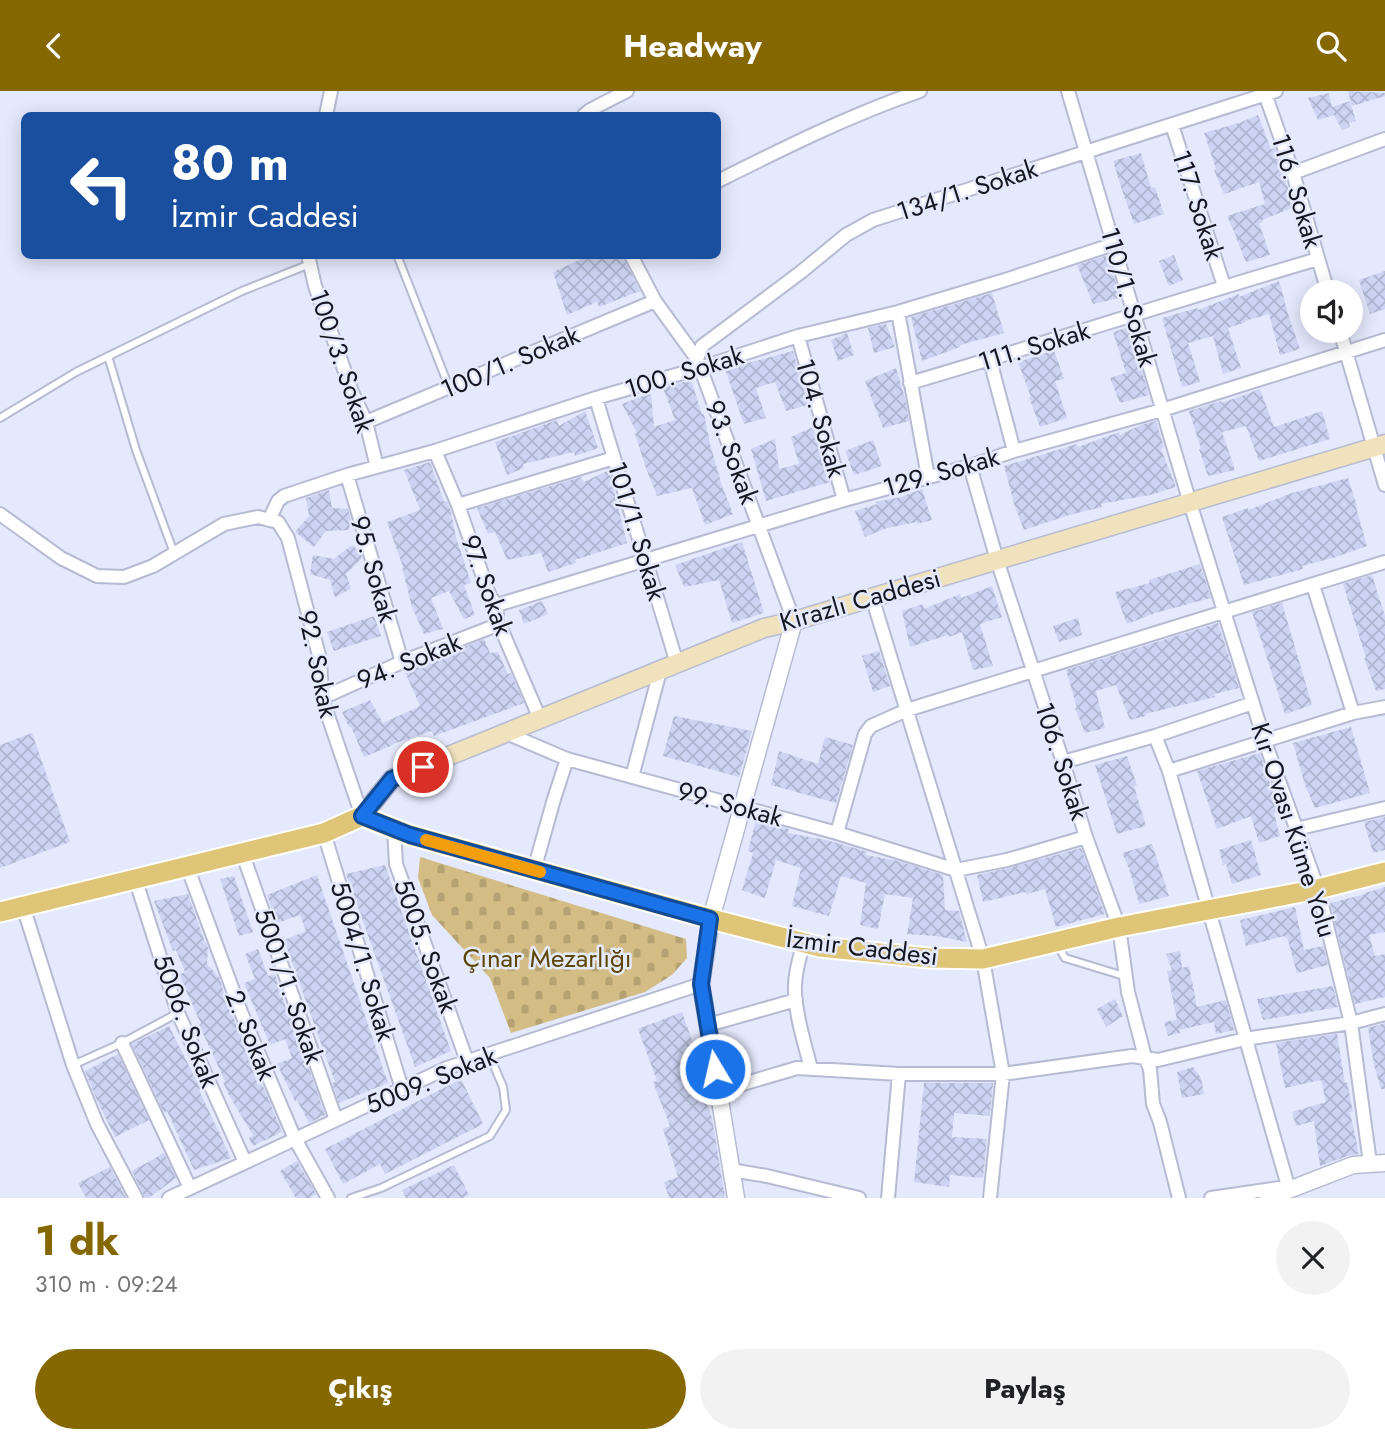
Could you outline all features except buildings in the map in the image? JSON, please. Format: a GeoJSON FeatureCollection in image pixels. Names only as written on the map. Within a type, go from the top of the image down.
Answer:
{"type":"FeatureCollection","features":[{"type":"Feature","properties":{"kind":"main road","name":"Kirazlı Caddesi"},"geometry":{"type":"LineString","coordinates":[[362,816],[392,779],[764,628],[1379,446]]}},
{"type":"Feature","properties":{"kind":"main road","name":"İzmir Caddesi"},"geometry":{"type":"LineString","coordinates":[[362,816],[410,835],[804,943],[929,958],[983,959],[1119,927],[1318,889],[1385,872]]}},
{"type":"Feature","properties":{"kind":"main road"},"geometry":{"type":"LineString","coordinates":[[0,912],[324,833],[362,816]]}},
{"type":"Feature","properties":{"kind":"street"},"geometry":{"type":"LineString","coordinates":[[327,112],[331,91]]}},
{"type":"Feature","properties":{"kind":"street"},"geometry":{"type":"LineString","coordinates":[[588,112],[627,91]]}},
{"type":"Feature","properties":{"kind":"street"},"geometry":{"type":"LineString","coordinates":[[721,179],[784,147],[920,91]]}},
{"type":"Feature","properties":{"kind":"street","name":"110/1. Sokak"},"geometry":{"type":"LineString","coordinates":[[1068,91],[1189,503]]}},
{"type":"Feature","properties":{"kind":"street","name":"134/1. Sokak"},"geometry":{"type":"LineString","coordinates":[[699,363],[702,346],[846,235],[873,220],[1269,92]]}},
{"type":"Feature","properties":{"kind":"street","name":"116. Sokak"},"geometry":{"type":"LineString","coordinates":[[1269,92],[1324,280]]}},
{"type":"Feature","properties":{"kind":"street","name":"117. Sokak"},"geometry":{"type":"LineString","coordinates":[[1172,125],[1224,286]]}},
{"type":"Feature","properties":{"kind":"street"},"geometry":{"type":"LineString","coordinates":[[1293,173],[1385,139]]}},
{"type":"Feature","properties":{"kind":"street","name":"100. Sokak"},"geometry":{"type":"LineString","coordinates":[[269,520],[278,501],[284,496],[347,475],[435,451],[699,363],[898,312],[1114,244]]}},
{"type":"Feature","properties":{"kind":"street","name":"93. Sokak"},"geometry":{"type":"LineString","coordinates":[[633,259],[655,301],[699,363],[794,621]]}},
{"type":"Feature","properties":{"kind":"street","name":"111. Sokak"},"geometry":{"type":"LineString","coordinates":[[910,383],[1318,259]]}},
{"type":"Feature","properties":{"kind":"street","name":"100/3. Sokak"},"geometry":{"type":"LineString","coordinates":[[309,260],[315,286],[352,392],[366,422],[377,467]]}},
{"type":"Feature","properties":{"kind":"street","name":"100/1. Sokak"},"geometry":{"type":"LineString","coordinates":[[366,422],[655,301]]}},
{"type":"Feature","properties":{"kind":"street"},"geometry":{"type":"LineString","coordinates":[[898,312],[928,477]]}},
{"type":"Feature","properties":{"kind":"street","name":"104. Sokak"},"geometry":{"type":"LineString","coordinates":[[797,336],[844,501]]}},
{"type":"Feature","properties":{"kind":"street","name":"129. Sokak"},"geometry":{"type":"LineString","coordinates":[[497,605],[1014,451],[1162,410],[1385,340]]}},
{"type":"Feature","properties":{"kind":"street"},"geometry":{"type":"LineString","coordinates":[[1343,343],[1379,446],[1385,485]]}},
{"type":"Feature","properties":{"kind":"street"},"geometry":{"type":"LineString","coordinates":[[989,360],[1014,451]]}},
{"type":"Feature","properties":{"kind":"street","name":"101/1. Sokak"},"geometry":{"type":"LineString","coordinates":[[596,398],[677,664]]}},
{"type":"Feature","properties":{"kind":"street","name":"97. Sokak"},"geometry":{"type":"LineString","coordinates":[[435,451],[490,597],[497,605],[497,625],[503,632],[540,719]]}},
{"type":"Feature","properties":{"kind":"street"},"geometry":{"type":"LineString","coordinates":[[457,505],[614,458]]}},
{"type":"Feature","properties":{"kind":"street","name":"106. Sokak"},"geometry":{"type":"LineString","coordinates":[[970,466],[997,560],[1086,838],[1119,927],[1126,977],[1150,1069],[1153,1104],[1179,1198]]}},
{"type":"Feature","properties":{"kind":"street","name":"95. Sokak"},"geometry":{"type":"LineString","coordinates":[[347,475],[402,662]]}},
{"type":"Feature","properties":{"kind":"street","name":"Kır Ovası Küme Yolu"},"geometry":{"type":"LineString","coordinates":[[1189,503],[1265,742],[1318,889],[1351,1023],[1378,1163]]}},
{"type":"Feature","properties":{"kind":"street"},"geometry":{"type":"LineString","coordinates":[[0,514],[61,558],[97,576],[124,577],[153,566],[224,524],[258,517],[269,520]]}},
{"type":"Feature","properties":{"kind":"street","name":"92. Sokak"},"geometry":{"type":"LineString","coordinates":[[269,520],[278,523],[288,538],[320,659],[322,698],[362,816]]}},
{"type":"Feature","properties":{"kind":"street"},"geometry":{"type":"LineString","coordinates":[[837,833],[865,734],[871,726],[907,710],[1385,562]]}},
{"type":"Feature","properties":{"kind":"street"},"geometry":{"type":"LineString","coordinates":[[1312,585],[1353,713]]}},
{"type":"Feature","properties":{"kind":"street"},"geometry":{"type":"LineString","coordinates":[[872,597],[983,959],[1003,1074],[990,1198]]}},
{"type":"Feature","properties":{"kind":"street"},"geometry":{"type":"LineString","coordinates":[[736,1198],[701,984],[710,919],[794,621]]}},
{"type":"Feature","properties":{"kind":"street","name":"94. Sokak"},"geometry":{"type":"LineString","coordinates":[[322,698],[402,662],[497,625]]}},
{"type":"Feature","properties":{"kind":"street"},"geometry":{"type":"LineString","coordinates":[[632,777],[660,671]]}},
{"type":"Feature","properties":{"kind":"street"},"geometry":{"type":"LineString","coordinates":[[1063,762],[1155,736],[1253,703]]}},
{"type":"Feature","properties":{"kind":"street"},"geometry":{"type":"LineString","coordinates":[[1169,771],[1353,713],[1385,707]]}},
{"type":"Feature","properties":{"kind":"street","name":"99. Sokak"},"geometry":{"type":"LineString","coordinates":[[506,733],[567,759],[837,833],[956,870]]}},
{"type":"Feature","properties":{"kind":"street"},"geometry":{"type":"LineString","coordinates":[[1155,736],[1169,771],[1245,1039],[1296,1185]]}},
{"type":"Feature","properties":{"kind":"street"},"geometry":{"type":"LineString","coordinates":[[534,870],[567,759]]}},
{"type":"Feature","properties":{"kind":"street"},"geometry":{"type":"LineString","coordinates":[[1296,829],[1385,808]]}},
{"type":"Feature","properties":{"kind":"street","name":"5005. Sokak"},"geometry":{"type":"LineString","coordinates":[[394,828],[396,864],[467,1061]]}},
{"type":"Feature","properties":{"kind":"street","name":"5004/1. Sokak"},"geometry":{"type":"LineString","coordinates":[[324,833],[402,1089]]}},
{"type":"Feature","properties":{"kind":"street"},"geometry":{"type":"LineString","coordinates":[[956,870],[1007,860],[1086,838]]}},
{"type":"Feature","properties":{"kind":"street","name":"5001/1. Sokak"},"geometry":{"type":"LineString","coordinates":[[242,852],[336,1120]]}},
{"type":"Feature","properties":{"kind":"street","name":"2. Sokak"},"geometry":{"type":"LineString","coordinates":[[187,866],[241,1012],[295,1139],[328,1198]]}},
{"type":"Feature","properties":{"kind":"street","name":"5006. Sokak"},"geometry":{"type":"LineString","coordinates":[[135,878],[178,1013],[245,1162]]}},
{"type":"Feature","properties":{"kind":"street"},"geometry":{"type":"LineString","coordinates":[[23,906],[73,1065],[97,1124],[136,1198]]}},
{"type":"Feature","properties":{"kind":"street"},"geometry":{"type":"LineString","coordinates":[[804,943],[798,960],[794,990],[811,1069]]}},
{"type":"Feature","properties":{"kind":"street","name":"5009. Sokak"},"geometry":{"type":"LineString","coordinates":[[169,1198],[447,1068],[701,984]]}},
{"type":"Feature","properties":{"kind":"street"},"geometry":{"type":"LineString","coordinates":[[708,1025],[796,1000]]}},
{"type":"Feature","properties":{"kind":"street"},"geometry":{"type":"LineString","coordinates":[[719,1091],[797,1068],[899,1074],[1003,1074],[1132,1056],[1158,1060],[1245,1039],[1351,1023],[1385,1014]]}},
{"type":"Feature","properties":{"kind":"street"},"geometry":{"type":"LineString","coordinates":[[122,1043],[190,1188]]}},
{"type":"Feature","properties":{"kind":"street"},"geometry":{"type":"LineString","coordinates":[[888,1198],[899,1074]]}},
{"type":"Feature","properties":{"kind":"street"},"geometry":{"type":"LineString","coordinates":[[1268,1198],[1353,1165],[1378,1163]]}},
{"type":"Feature","properties":{"kind":"street"},"geometry":{"type":"LineString","coordinates":[[731,1170],[859,1198]]}},
{"type":"Feature","properties":{"kind":"street"},"geometry":{"type":"LineString","coordinates":[[1211,1198],[1296,1185]]}},
{"type":"Feature","properties":{"kind":"lane"},"geometry":{"type":"LineString","coordinates":[[399,259],[449,387]]}},
{"type":"Feature","properties":{"kind":"lane"},"geometry":{"type":"LineString","coordinates":[[0,418],[76,372],[309,260]]}},
{"type":"Feature","properties":{"kind":"lane"},"geometry":{"type":"LineString","coordinates":[[108,356],[136,450],[174,554]]}},
{"type":"Feature","properties":{"kind":"lane"},"geometry":{"type":"LineString","coordinates":[[1055,942],[1065,958],[1126,977]]}},
{"type":"Feature","properties":{"kind":"lane"},"geometry":{"type":"LineString","coordinates":[[73,1065],[178,1013]]}},
{"type":"Feature","properties":{"kind":"lane"},"geometry":{"type":"LineString","coordinates":[[351,1198],[381,1188],[490,1136],[506,1110],[503,1087],[489,1054]]}},
{"type":"Feature","properties":{"kind":"green space","name":"Çınar Mezarlığı"},"geometry":{"type":"Polygon","coordinates":[[[420,857],[686,939],[687,958],[672,975],[645,992],[511,1033],[490,978],[432,915],[418,878],[420,857]]]}},
{"type":"Feature","properties":{"kind":"slow traffic"},"geometry":{"type":"LineString","coordinates":[[426,840],[540,872]]}},
{"type":"Feature","properties":{"kind":"route"},"geometry":{"type":"LineString","coordinates":[[423,767],[392,779],[362,816],[410,835],[710,919],[701,984],[715,1069]]}}]}
